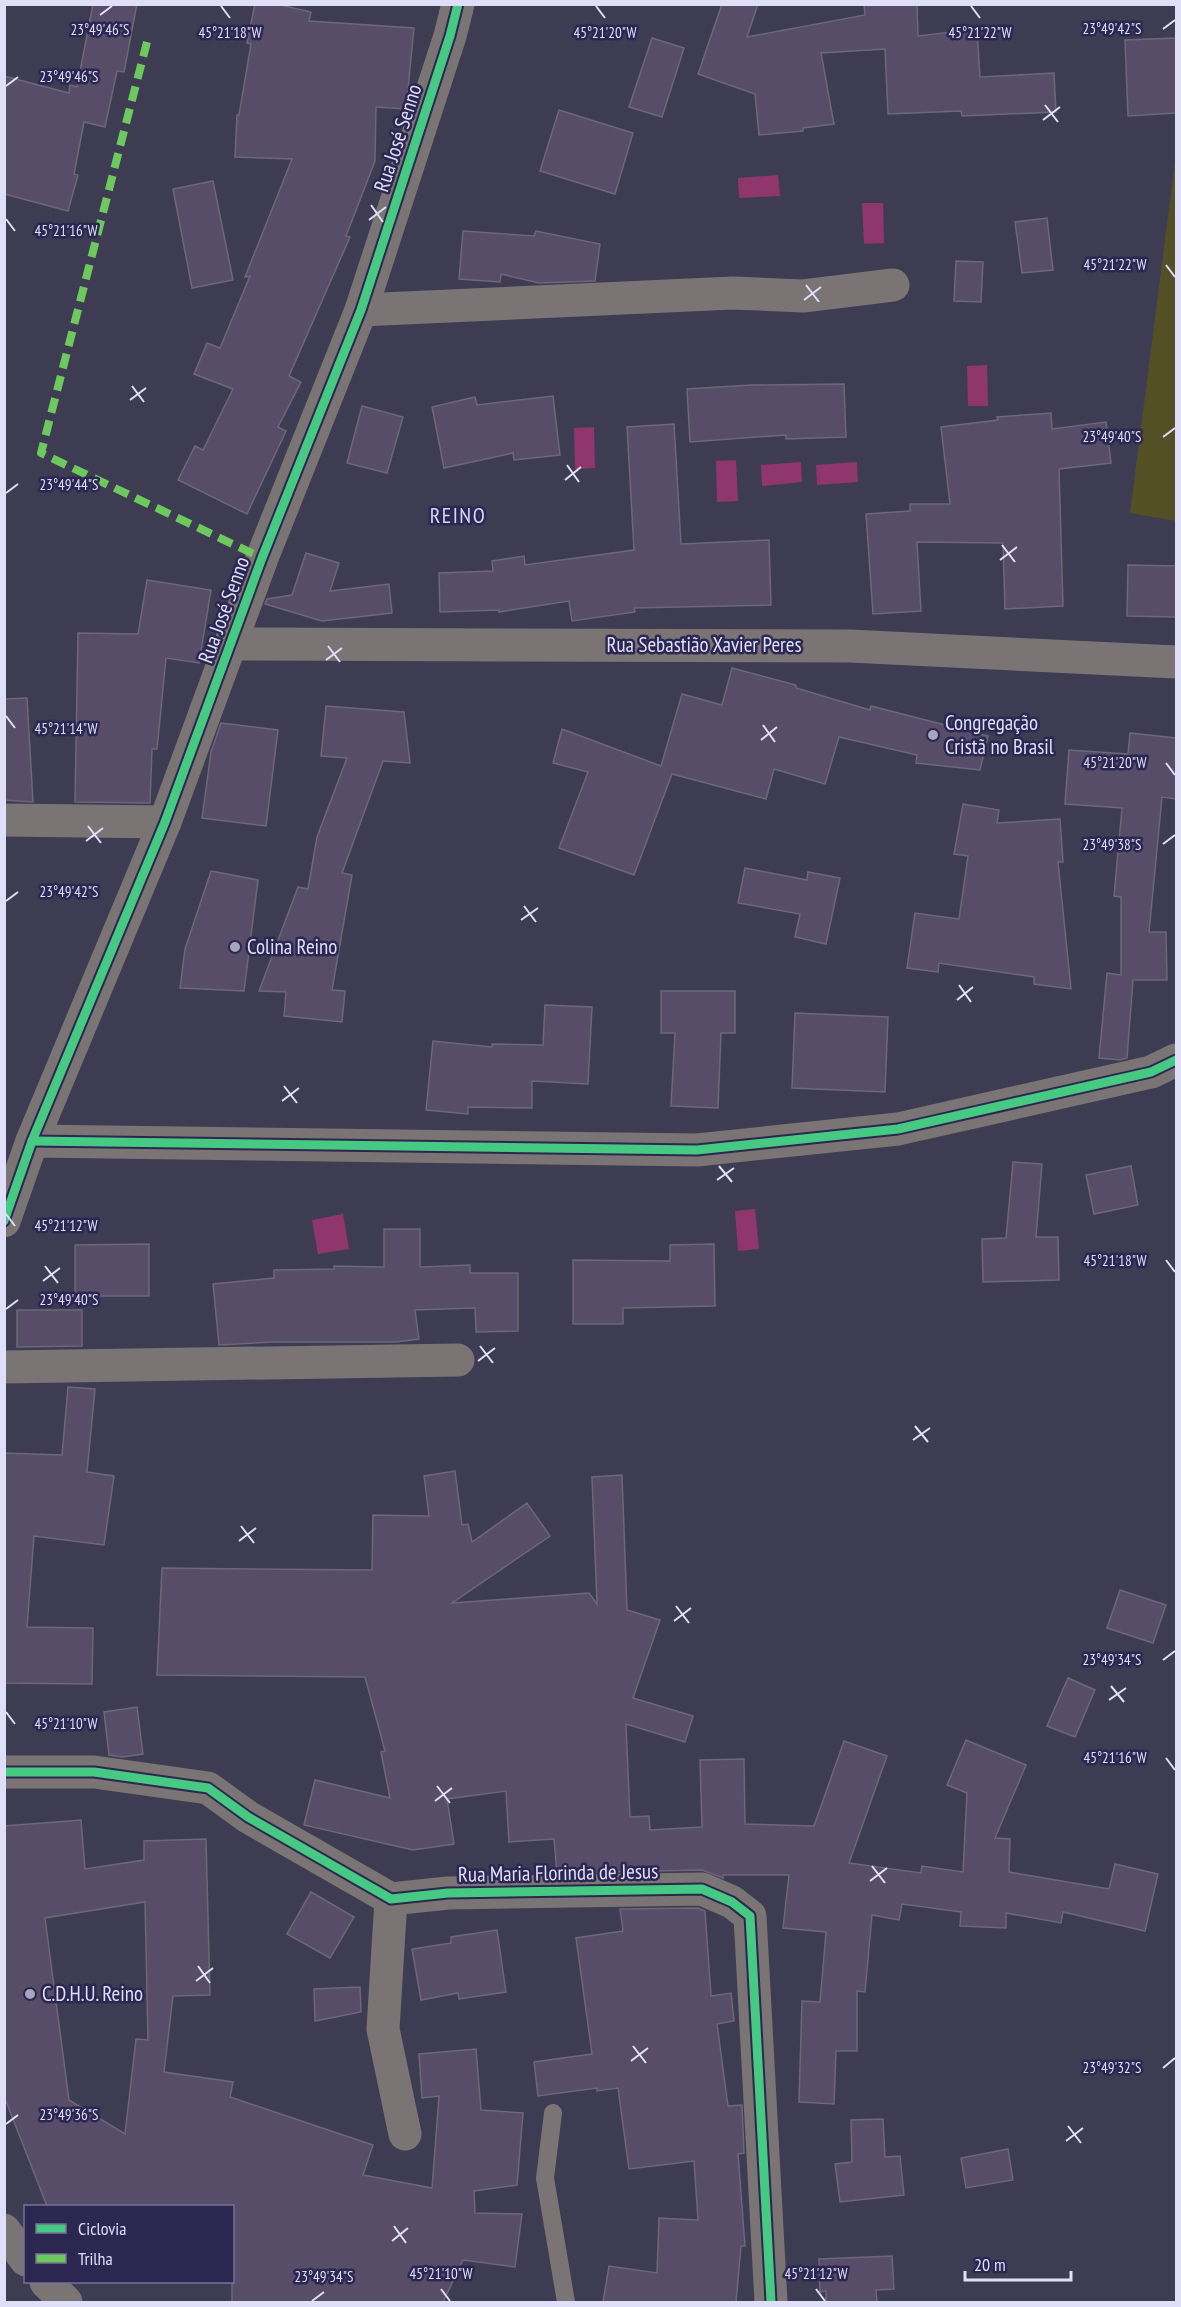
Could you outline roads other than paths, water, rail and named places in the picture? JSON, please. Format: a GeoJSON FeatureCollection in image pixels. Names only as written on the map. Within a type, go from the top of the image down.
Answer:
{"type":"FeatureCollection","features":[{"type":"Feature","properties":{"kind":"street","name":"Rua José Senno"},"geometry":{"type":"LineString","coordinates":[[4,1221],[32,1141],[165,822],[266,548],[361,310],[450,36],[458,4]]}},
{"type":"Feature","properties":{"kind":"street"},"geometry":{"type":"LineString","coordinates":[[361,310],[733,293],[803,297],[893,285]]}},
{"type":"Feature","properties":{"kind":"street","name":"Rua Sebastião Xavier Peres"},"geometry":{"type":"LineString","coordinates":[[231,644],[850,646],[1176,662]]}},
{"type":"Feature","properties":{"kind":"street"},"geometry":{"type":"LineString","coordinates":[[4,820],[165,822]]}},
{"type":"Feature","properties":{"kind":"street"},"geometry":{"type":"LineString","coordinates":[[32,1141],[697,1150],[898,1129],[1151,1072],[1176,1060]]}},
{"type":"Feature","properties":{"kind":"street"},"geometry":{"type":"LineString","coordinates":[[4,1367],[458,1360]]}},
{"type":"Feature","properties":{"kind":"street"},"geometry":{"type":"LineString","coordinates":[[4,1773],[94,1773],[208,1788],[248,1817],[391,1899],[382,2029],[405,2134]]}},
{"type":"Feature","properties":{"kind":"street","name":"Rua Maria Florinda de Jesus"},"geometry":{"type":"LineString","coordinates":[[391,1899],[448,1893],[702,1889],[732,1902],[750,1916],[771,2302]]}},
{"type":"Feature","properties":{"kind":"street"},"geometry":{"type":"LineString","coordinates":[[4,2230],[24,2257]]}},
{"type":"Feature","properties":{"kind":"street"},"geometry":{"type":"LineString","coordinates":[[47,2283],[66,2302]]}},
{"type":"Feature","properties":{"kind":"lane"},"geometry":{"type":"LineString","coordinates":[[553,2113],[545,2178],[566,2302]]}},
{"type":"Feature","properties":{"kind":"place","name":"Congregação Cristã no Brasil"},"geometry":{"type":"Point","coordinates":[933,735]}},
{"type":"Feature","properties":{"kind":"place","name":"Colina Reino"},"geometry":{"type":"Point","coordinates":[235,947]}},
{"type":"Feature","properties":{"kind":"place","name":"C.D.H.U. Reino"},"geometry":{"type":"Point","coordinates":[30,1994]}},
{"type":"Feature","properties":{"kind":"district","name":"REINO"},"geometry":{"type":"Point","coordinates":[458,515]}}]}
